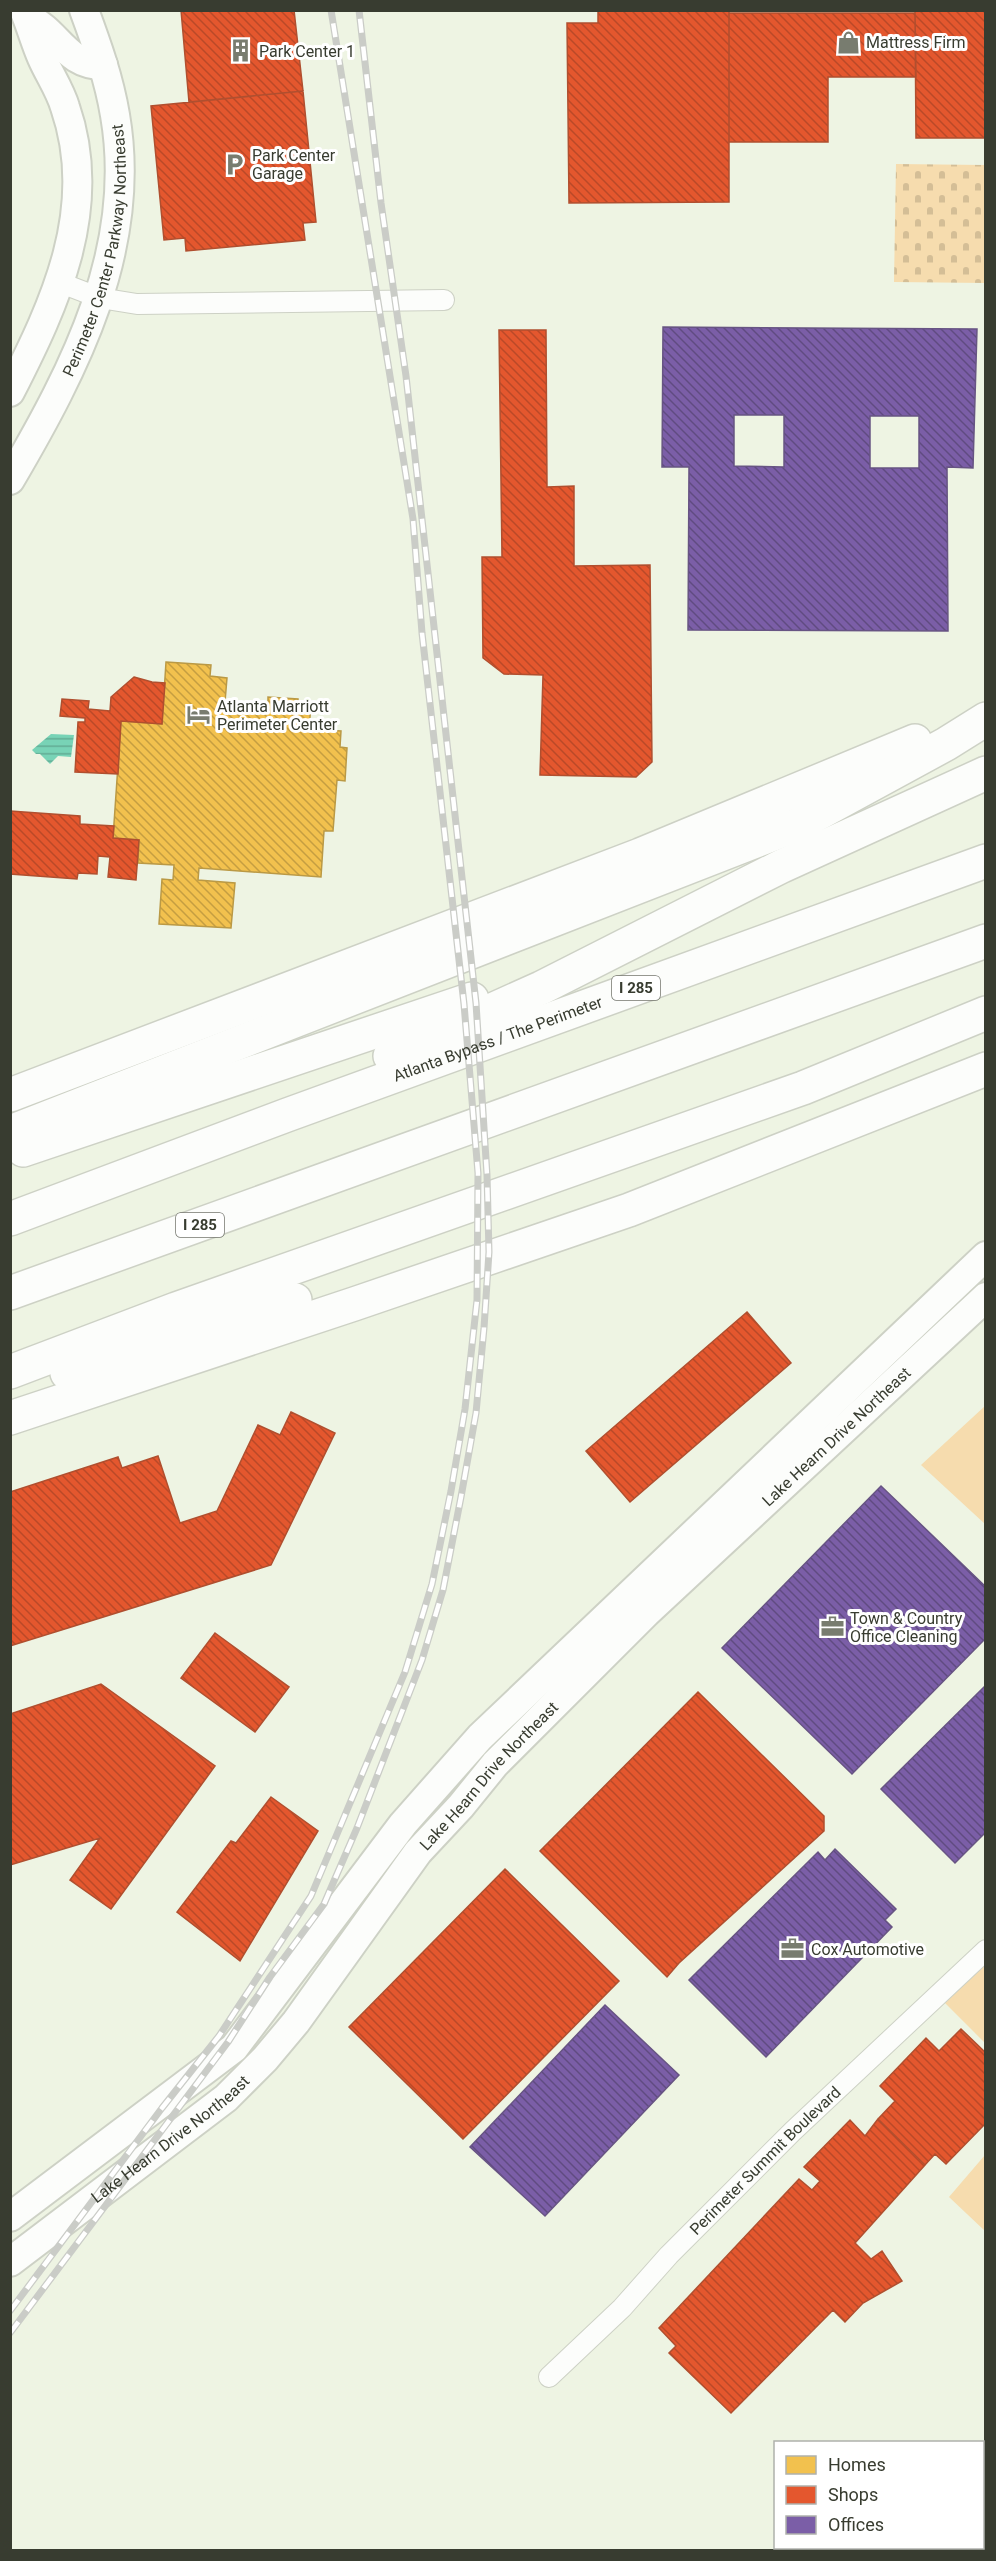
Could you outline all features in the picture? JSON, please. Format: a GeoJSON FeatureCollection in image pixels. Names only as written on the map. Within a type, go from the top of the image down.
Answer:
{"type":"FeatureCollection","features":[{"type":"Feature","properties":{"kind":"highway"},"geometry":{"type":"LineString","coordinates":[[10,1095],[640,855],[986,711]]}},
{"type":"Feature","properties":{"kind":"highway"},"geometry":{"type":"LineString","coordinates":[[10,1132],[800,824],[946,744],[986,719]]}},
{"type":"Feature","properties":{"kind":"highway"},"geometry":{"type":"LineString","coordinates":[[287,1115],[329,1083],[530,993],[782,866],[986,773]]}},
{"type":"Feature","properties":{"kind":"highway","name":"Atlanta Bypass / The Perimeter"},"geometry":{"type":"LineString","coordinates":[[10,1219],[287,1115],[986,861]]}},
{"type":"Feature","properties":{"kind":"highway","name":"I 285"},"geometry":{"type":"LineString","coordinates":[[10,1293],[986,941]]}},
{"type":"Feature","properties":{"kind":"highway"},"geometry":{"type":"LineString","coordinates":[[10,1154],[619,949]]}},
{"type":"Feature","properties":{"kind":"highway"},"geometry":{"type":"LineString","coordinates":[[10,1372],[187,1305],[803,1088],[986,1013]]}},
{"type":"Feature","properties":{"kind":"highway"},"geometry":{"type":"LineString","coordinates":[[10,1418],[629,1210],[986,1069]]}},
{"type":"Feature","properties":{"kind":"highway"},"geometry":{"type":"LineString","coordinates":[[10,1391],[877,1113]]}},
{"type":"Feature","properties":{"kind":"street","name":"Perimeter Center Parkway Northeast"},"geometry":{"type":"LineString","coordinates":[[10,480],[82,344],[100,298],[113,246],[119,182],[116,115],[103,65],[84,10]]}},
{"type":"Feature","properties":{"kind":"street","name":"Perimeter Center Parkway Northeast"},"geometry":{"type":"LineString","coordinates":[[10,392],[38,338],[61,283],[77,205],[76,152],[65,106],[41,55],[26,14]]}},
{"type":"Feature","properties":{"kind":"street"},"geometry":{"type":"LineString","coordinates":[[26,14],[43,25],[76,59],[89,65],[103,65]]}},
{"type":"Feature","properties":{"kind":"street"},"geometry":{"type":"LineString","coordinates":[[61,283],[100,298],[137,304],[444,300]]}},
{"type":"Feature","properties":{"kind":"street","name":"Lake Hearn Drive Northeast"},"geometry":{"type":"LineString","coordinates":[[10,2217],[234,2048],[403,1824],[480,1737],[986,1256]]}},
{"type":"Feature","properties":{"kind":"street","name":"Lake Hearn Drive Northeast"},"geometry":{"type":"LineString","coordinates":[[10,2262],[226,2098],[265,2060],[296,2022],[418,1852],[495,1764],[646,1613],[986,1297]]}},
{"type":"Feature","properties":{"kind":"street","name":"Perimeter Summit Boulevard"},"geometry":{"type":"LineString","coordinates":[[549,2377],[622,2308],[669,2255],[795,2129],[986,1950]]}},
{"type":"Feature","properties":{"kind":"street"},"geometry":{"type":"LineString","coordinates":[[925,2550],[986,2550]]}},
{"type":"Feature","properties":{"kind":"green space"},"geometry":{"type":"Polygon","coordinates":[[[896,164],[985,165],[985,283],[894,282],[896,164]]]}},
{"type":"Feature","properties":{"kind":"green space"},"geometry":{"type":"Polygon","coordinates":[[[985,1406],[985,1524],[921,1465],[985,1406]]]}},
{"type":"Feature","properties":{"kind":"green space"},"geometry":{"type":"Polygon","coordinates":[[[985,1949],[985,2043],[935,1993],[985,1949]]]}},
{"type":"Feature","properties":{"kind":"green space"},"geometry":{"type":"Polygon","coordinates":[[[985,2155],[985,2231],[949,2197],[985,2155]]]}},
{"type":"Feature","properties":{"kind":"shaded area"},"geometry":{"type":"Polygon","coordinates":[[[51,734],[74,735],[71,757],[58,756],[50,764],[32,750],[51,734]]]}},
{"type":"Feature","properties":{"kind":"building: Homes"},"geometry":{"type":"Polygon","coordinates":[[[166,662],[211,665],[210,676],[227,678],[225,702],[268,705],[268,697],[298,699],[298,704],[311,705],[309,729],[341,731],[340,747],[347,748],[345,781],[337,780],[333,831],[324,831],[321,877],[199,868],[198,880],[235,883],[231,928],[159,924],[162,879],[173,880],[174,865],[138,863],[139,840],[113,838],[121,721],[162,724],[166,662]]]}},
{"type":"Feature","properties":{"kind":"building: Shops","name":"Park Center 1"},"geometry":{"type":"Polygon","coordinates":[[[181,10],[294,10],[303,91],[189,102],[181,10]]]}},
{"type":"Feature","properties":{"kind":"building: Shops"},"geometry":{"type":"Polygon","coordinates":[[[598,10],[729,10],[729,202],[569,203],[567,23],[598,23],[598,10]]]}},
{"type":"Feature","properties":{"kind":"building: Shops"},"geometry":{"type":"Polygon","coordinates":[[[915,10],[986,10],[986,138],[916,138],[915,10]]]}},
{"type":"Feature","properties":{"kind":"building: Shops"},"geometry":{"type":"Polygon","coordinates":[[[729,13],[915,13],[916,77],[828,77],[828,142],[729,142],[729,13]]]}},
{"type":"Feature","properties":{"kind":"building: Shops","name":"Park Center Garage"},"geometry":{"type":"Polygon","coordinates":[[[303,91],[316,222],[303,223],[305,240],[186,251],[185,238],[164,240],[151,106],[303,91]]]}},
{"type":"Feature","properties":{"kind":"building: Shops"},"geometry":{"type":"Polygon","coordinates":[[[499,330],[546,330],[547,487],[574,486],[574,566],[650,565],[652,762],[636,777],[540,775],[543,675],[504,674],[483,658],[482,557],[502,557],[499,330]]]}},
{"type":"Feature","properties":{"kind":"building: Shops"},"geometry":{"type":"Polygon","coordinates":[[[134,677],[165,683],[162,724],[121,721],[118,774],[75,772],[78,722],[85,722],[85,718],[60,716],[62,699],[89,701],[88,709],[110,711],[111,697],[134,677]]]}},
{"type":"Feature","properties":{"kind":"building: Shops"},"geometry":{"type":"Polygon","coordinates":[[[10,811],[80,816],[80,824],[114,826],[113,838],[139,840],[136,880],[108,877],[110,857],[98,856],[97,874],[78,873],[77,879],[10,874],[10,811]]]}},
{"type":"Feature","properties":{"kind":"building: Shops"},"geometry":{"type":"Polygon","coordinates":[[[747,1312],[791,1363],[630,1502],[586,1451],[747,1312]]]}},
{"type":"Feature","properties":{"kind":"building: Shops"},"geometry":{"type":"Polygon","coordinates":[[[291,1412],[335,1433],[271,1565],[10,1646],[10,1492],[118,1457],[122,1468],[158,1456],[180,1523],[217,1511],[258,1425],[280,1435],[291,1412]]]}},
{"type":"Feature","properties":{"kind":"building: Shops"},"geometry":{"type":"Polygon","coordinates":[[[215,1633],[289,1687],[255,1732],[181,1678],[215,1633]]]}},
{"type":"Feature","properties":{"kind":"building: Shops"},"geometry":{"type":"Polygon","coordinates":[[[101,1684],[215,1766],[111,1909],[70,1880],[100,1838],[10,1865],[10,1714],[101,1684]]]}},
{"type":"Feature","properties":{"kind":"building: Shops"},"geometry":{"type":"Polygon","coordinates":[[[698,1692],[824,1816],[824,1831],[679,1963],[667,1977],[540,1851],[698,1692]]]}},
{"type":"Feature","properties":{"kind":"building: Shops"},"geometry":{"type":"Polygon","coordinates":[[[271,1797],[318,1831],[240,1961],[177,1912],[231,1841],[236,1843],[271,1797]]]}},
{"type":"Feature","properties":{"kind":"building: Shops"},"geometry":{"type":"Polygon","coordinates":[[[505,1869],[619,1981],[463,2139],[349,2027],[505,1869]]]}},
{"type":"Feature","properties":{"kind":"building: Shops"},"geometry":{"type":"Polygon","coordinates":[[[961,2029],[986,2053],[986,2123],[946,2164],[935,2154],[925,2165],[878,2119],[895,2101],[880,2086],[926,2038],[939,2051],[961,2029]]]}},
{"type":"Feature","properties":{"kind":"building: Shops"},"geometry":{"type":"Polygon","coordinates":[[[878,2119],[925,2165],[855,2243],[871,2259],[882,2251],[902,2281],[863,2303],[845,2322],[833,2310],[731,2413],[669,2353],[676,2346],[659,2328],[799,2179],[812,2190],[820,2181],[804,2167],[850,2120],[865,2136],[878,2119]]]}},
{"type":"Feature","properties":{"kind":"building: Offices"},"geometry":{"type":"Polygon","coordinates":[[[663,327],[977,329],[973,468],[947,467],[948,631],[688,630],[689,467],[662,467],[663,327]],[[734,415],[734,466],[784,467],[784,415],[734,415]],[[870,416],[870,468],[919,468],[919,416],[870,416]]]}},
{"type":"Feature","properties":{"kind":"building: Offices"},"geometry":{"type":"Polygon","coordinates":[[[881,1486],[986,1587],[986,1638],[852,1774],[722,1648],[881,1486]]]}},
{"type":"Feature","properties":{"kind":"building: Offices"},"geometry":{"type":"Polygon","coordinates":[[[986,1685],[986,1832],[955,1863],[881,1789],[986,1685]]]}},
{"type":"Feature","properties":{"kind":"building: Offices"},"geometry":{"type":"Polygon","coordinates":[[[835,1849],[896,1909],[885,1920],[892,1927],[766,2057],[689,1980],[818,1852],[825,1860],[835,1849]]]}},
{"type":"Feature","properties":{"kind":"building: Offices"},"geometry":{"type":"Polygon","coordinates":[[[605,2005],[679,2075],[545,2216],[470,2147],[605,2005]]]}},
{"type":"Feature","properties":{"kind":"railway"},"geometry":{"type":"LineString","coordinates":[[10,2311],[162,2108],[219,2036],[311,1896],[405,1672],[432,1584],[465,1409],[477,1300],[478,1173],[464,1004],[422,633],[413,519],[331,10]]}},
{"type":"Feature","properties":{"kind":"railway"},"geometry":{"type":"LineString","coordinates":[[10,2333],[228,2042],[270,1977],[324,1904],[357,1828],[422,1660],[443,1590],[476,1413],[489,1252],[487,1175],[476,1003],[406,376],[381,203],[359,10]]}},
{"type":"Feature","properties":{"kind":"place","name":"Mattress Firm"},"geometry":{"type":"Point","coordinates":[848,42]}},
{"type":"Feature","properties":{"kind":"place","name":"Park Center 1"},"geometry":{"type":"Point","coordinates":[241,51]}},
{"type":"Feature","properties":{"kind":"place","name":"Park Center Garage"},"geometry":{"type":"Point","coordinates":[234,164]}},
{"type":"Feature","properties":{"kind":"place","name":"Atlanta Marriott Perimeter Center"},"geometry":{"type":"Point","coordinates":[199,715]}},
{"type":"Feature","properties":{"kind":"place","name":"Town & Country Office Cleaning"},"geometry":{"type":"Point","coordinates":[832,1627]}},
{"type":"Feature","properties":{"kind":"place","name":"Cox Automotive"},"geometry":{"type":"Point","coordinates":[793,1949]}}]}
